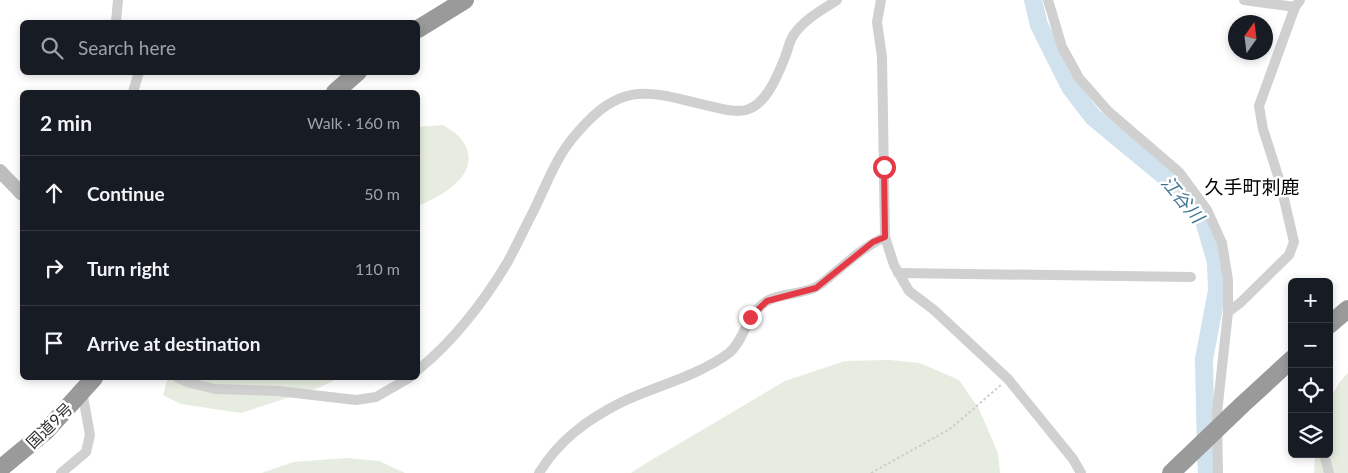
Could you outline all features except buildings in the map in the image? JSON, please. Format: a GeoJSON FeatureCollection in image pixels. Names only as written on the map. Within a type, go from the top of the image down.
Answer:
{"type":"FeatureCollection","features":[{"type":"Feature","properties":{"kind":"highway"},"geometry":{"type":"LineString","coordinates":[[420,28],[456,2]]}},
{"type":"Feature","properties":{"kind":"highway"},"geometry":{"type":"LineString","coordinates":[[338,90],[355,75]]}},
{"type":"Feature","properties":{"kind":"highway"},"geometry":{"type":"LineString","coordinates":[[1331,323],[1348,309]]}},
{"type":"Feature","properties":{"kind":"highway"},"geometry":{"type":"LineString","coordinates":[[1172,473],[1288,364]]}},
{"type":"Feature","properties":{"kind":"highway","name":"国道9号"},"geometry":{"type":"LineString","coordinates":[[0,469],[48,430],[92,380]]}},
{"type":"Feature","properties":{"kind":"street"},"geometry":{"type":"LineString","coordinates":[[116,20],[118,0]]}},
{"type":"Feature","properties":{"kind":"street"},"geometry":{"type":"LineString","coordinates":[[420,368],[437,353],[475,311],[488,293],[508,262],[550,174],[563,152],[576,133],[600,111],[614,99],[639,92],[658,94],[734,112],[747,110],[759,103],[771,87],[793,36],[808,20],[837,0]]}},
{"type":"Feature","properties":{"kind":"street"},"geometry":{"type":"LineString","coordinates":[[881,0],[877,22],[882,57],[885,237],[898,273],[909,291],[934,310],[1008,379],[1073,459],[1082,473]]}},
{"type":"Feature","properties":{"kind":"street"},"geometry":{"type":"LineString","coordinates":[[1048,0],[1062,47],[1079,78],[1108,111],[1179,172],[1207,210],[1222,243],[1228,280],[1228,312],[1216,412],[1218,473]]}},
{"type":"Feature","properties":{"kind":"street"},"geometry":{"type":"LineString","coordinates":[[1228,312],[1289,256],[1294,242],[1280,182],[1263,129],[1260,106],[1298,4],[1244,0]]}},
{"type":"Feature","properties":{"kind":"street"},"geometry":{"type":"LineString","coordinates":[[134,90],[138,75]]}},
{"type":"Feature","properties":{"kind":"street"},"geometry":{"type":"LineString","coordinates":[[0,171],[20,192]]}},
{"type":"Feature","properties":{"kind":"street"},"geometry":{"type":"LineString","coordinates":[[540,473],[547,460],[571,434],[588,420],[623,402],[696,373],[730,352],[738,342],[750,317],[767,301],[816,288],[873,242],[885,237]]}},
{"type":"Feature","properties":{"kind":"street"},"geometry":{"type":"LineString","coordinates":[[898,273],[1192,277]]}},
{"type":"Feature","properties":{"kind":"street"},"geometry":{"type":"LineString","coordinates":[[183,380],[215,388],[278,391],[356,400],[376,397],[406,380]]}},
{"type":"Feature","properties":{"kind":"street"},"geometry":{"type":"LineString","coordinates":[[61,473],[86,452],[90,435],[82,391]]}},
{"type":"Feature","properties":{"kind":"street"},"geometry":{"type":"LineString","coordinates":[[1325,458],[1329,473]]}},
{"type":"Feature","properties":{"kind":"path"},"geometry":{"type":"LineString","coordinates":[[871,473],[950,429],[984,402],[1008,379]]}},
{"type":"Feature","properties":{"kind":"shaded area"},"geometry":{"type":"Polygon","coordinates":[[[443,125],[456,134],[462,140],[468,152],[468,162],[465,172],[458,181],[439,196],[420,205],[420,127],[443,125]]]}},
{"type":"Feature","properties":{"kind":"shaded area"},"geometry":{"type":"Polygon","coordinates":[[[890,360],[920,363],[959,380],[979,409],[998,453],[1000,473],[631,473],[785,381],[845,361],[890,360]]]}},
{"type":"Feature","properties":{"kind":"shaded area"},"geometry":{"type":"Polygon","coordinates":[[[1348,373],[1348,473],[1314,473],[1315,458],[1333,458],[1333,394],[1348,373]]]}},
{"type":"Feature","properties":{"kind":"shaded area"},"geometry":{"type":"Polygon","coordinates":[[[167,380],[335,380],[318,388],[241,413],[181,404],[163,395],[167,380]]]}},
{"type":"Feature","properties":{"kind":"shaded area"},"geometry":{"type":"Polygon","coordinates":[[[347,458],[379,461],[405,473],[262,473],[293,462],[347,458]]]}},
{"type":"Feature","properties":{"kind":"waterway","name":"江谷川"},"geometry":{"type":"LineString","coordinates":[[1033,0],[1039,25],[1070,87],[1093,117],[1168,179],[1204,221],[1216,262],[1217,291],[1204,359],[1207,473]]}},
{"type":"Feature","properties":{"kind":"district","name":"久手町刺鹿"},"geometry":{"type":"Point","coordinates":[1252,186]}},
{"type":"Feature","properties":{"kind":"route"},"geometry":{"type":"LineString","coordinates":[[750,317],[767,301],[816,288],[873,242],[885,237],[884,167]]}}]}
